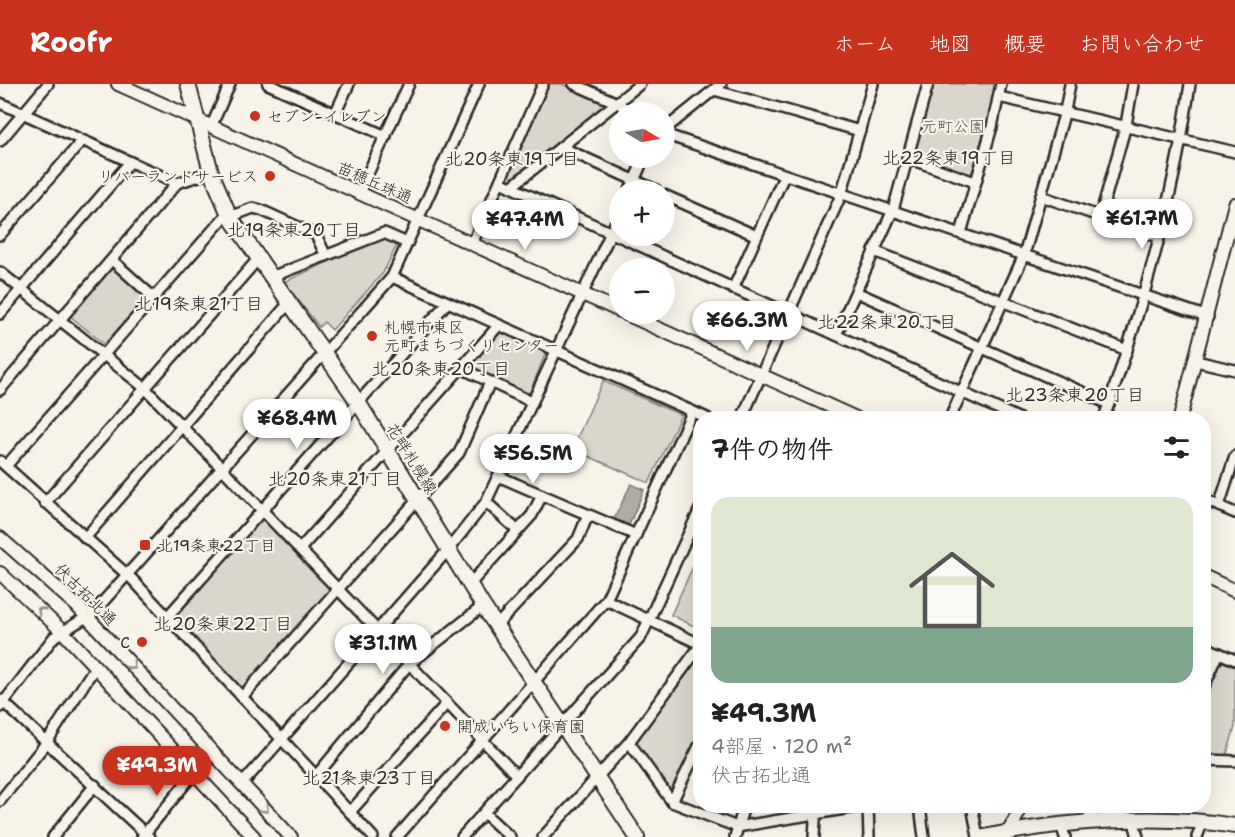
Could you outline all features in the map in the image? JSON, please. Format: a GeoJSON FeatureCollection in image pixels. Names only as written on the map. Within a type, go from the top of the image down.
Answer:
{"type":"FeatureCollection","features":[{"type":"Feature","properties":{"kind":"main road","name":"花畔札幌線"},"geometry":{"type":"LineString","coordinates":[[188,84],[211,172],[229,215],[358,402],[469,585],[637,837]]}},
{"type":"Feature","properties":{"kind":"main road"},"geometry":{"type":"LineString","coordinates":[[984,837],[1063,831],[1086,823],[1203,821],[1235,826]]}},
{"type":"Feature","properties":{"kind":"street"},"geometry":{"type":"LineString","coordinates":[[0,141],[48,84]]}},
{"type":"Feature","properties":{"kind":"street","name":"苗穂丘珠通"},"geometry":{"type":"LineString","coordinates":[[118,84],[609,305]]}},
{"type":"Feature","properties":{"kind":"street"},"geometry":{"type":"LineString","coordinates":[[211,127],[230,84]]}},
{"type":"Feature","properties":{"kind":"street"},"geometry":{"type":"LineString","coordinates":[[268,84],[288,88],[335,114],[386,136]]}},
{"type":"Feature","properties":{"kind":"street"},"geometry":{"type":"LineString","coordinates":[[335,114],[349,84]]}},
{"type":"Feature","properties":{"kind":"street"},"geometry":{"type":"LineString","coordinates":[[359,194],[409,84]]}},
{"type":"Feature","properties":{"kind":"street"},"geometry":{"type":"LineString","coordinates":[[194,773],[145,836],[95,785],[1,703],[62,631],[87,617],[392,278],[479,84]]}},
{"type":"Feature","properties":{"kind":"street"},"geometry":{"type":"LineString","coordinates":[[472,244],[543,84]]}},
{"type":"Feature","properties":{"kind":"street"},"geometry":{"type":"LineString","coordinates":[[574,84],[615,102]]}},
{"type":"Feature","properties":{"kind":"street"},"geometry":{"type":"LineString","coordinates":[[618,102],[640,84]]}},
{"type":"Feature","properties":{"kind":"street"},"geometry":{"type":"LineString","coordinates":[[745,411],[841,195],[873,84]]}},
{"type":"Feature","properties":{"kind":"street"},"geometry":{"type":"LineString","coordinates":[[836,335],[893,210],[928,84]]}},
{"type":"Feature","properties":{"kind":"street"},"geometry":{"type":"LineString","coordinates":[[961,233],[1001,84]]}},
{"type":"Feature","properties":{"kind":"street"},"geometry":{"type":"LineString","coordinates":[[953,411],[1024,255],[1065,111],[1070,84]]}},
{"type":"Feature","properties":{"kind":"street"},"geometry":{"type":"LineString","coordinates":[[1100,217],[1126,125],[1133,84]]}},
{"type":"Feature","properties":{"kind":"street"},"geometry":{"type":"LineString","coordinates":[[1106,411],[1145,295],[1182,139],[1190,84]]}},
{"type":"Feature","properties":{"kind":"street"},"geometry":{"type":"LineString","coordinates":[[675,123],[718,87],[860,131]]}},
{"type":"Feature","properties":{"kind":"street"},"geometry":{"type":"LineString","coordinates":[[999,97],[1235,152]]}},
{"type":"Feature","properties":{"kind":"street"},"geometry":{"type":"LineString","coordinates":[[0,103],[177,183]]}},
{"type":"Feature","properties":{"kind":"street"},"geometry":{"type":"LineString","coordinates":[[511,187],[609,109]]}},
{"type":"Feature","properties":{"kind":"street"},"geometry":{"type":"LineString","coordinates":[[675,136],[784,176],[893,210],[1208,317]]}},
{"type":"Feature","properties":{"kind":"street"},"geometry":{"type":"LineString","coordinates":[[0,235],[82,141]]}},
{"type":"Feature","properties":{"kind":"street"},"geometry":{"type":"LineString","coordinates":[[561,147],[632,180]]}},
{"type":"Feature","properties":{"kind":"street"},"geometry":{"type":"LineString","coordinates":[[907,158],[975,182]]}},
{"type":"Feature","properties":{"kind":"street"},"geometry":{"type":"LineString","coordinates":[[0,314],[129,162]]}},
{"type":"Feature","properties":{"kind":"street"},"geometry":{"type":"LineString","coordinates":[[0,390],[177,183],[211,172]]}},
{"type":"Feature","properties":{"kind":"street"},"geometry":{"type":"LineString","coordinates":[[733,289],[784,176]]}},
{"type":"Feature","properties":{"kind":"street"},"geometry":{"type":"LineString","coordinates":[[500,182],[609,233]]}},
{"type":"Feature","properties":{"kind":"street"},"geometry":{"type":"LineString","coordinates":[[1041,196],[1159,237]]}},
{"type":"Feature","properties":{"kind":"street"},"geometry":{"type":"LineString","coordinates":[[675,200],[757,236]]}},
{"type":"Feature","properties":{"kind":"street"},"geometry":{"type":"LineString","coordinates":[[1182,411],[1233,224],[1235,204]]}},
{"type":"Feature","properties":{"kind":"street"},"geometry":{"type":"LineString","coordinates":[[326,256],[316,235],[261,210],[254,208],[229,215],[3,464],[126,574],[168,616],[373,837]]}},
{"type":"Feature","properties":{"kind":"street"},"geometry":{"type":"LineString","coordinates":[[271,277],[384,233],[407,243]]}},
{"type":"Feature","properties":{"kind":"street"},"geometry":{"type":"LineString","coordinates":[[242,784],[448,550],[486,502],[609,235]]}},
{"type":"Feature","properties":{"kind":"street"},"geometry":{"type":"LineString","coordinates":[[639,246],[1002,411]]}},
{"type":"Feature","properties":{"kind":"street"},"geometry":{"type":"LineString","coordinates":[[874,251],[1126,350]]}},
{"type":"Feature","properties":{"kind":"street"},"geometry":{"type":"LineString","coordinates":[[45,502],[258,259]]}},
{"type":"Feature","properties":{"kind":"street"},"geometry":{"type":"LineString","coordinates":[[112,260],[154,298]]}},
{"type":"Feature","properties":{"kind":"street"},"geometry":{"type":"LineString","coordinates":[[0,272],[145,388],[517,776]]}},
{"type":"Feature","properties":{"kind":"street"},"geometry":{"type":"LineString","coordinates":[[392,278],[692,412],[606,600],[532,681],[397,837]]}},
{"type":"Feature","properties":{"kind":"street"},"geometry":{"type":"LineString","coordinates":[[856,292],[1109,404]]}},
{"type":"Feature","properties":{"kind":"street"},"geometry":{"type":"LineString","coordinates":[[85,538],[290,303]]}},
{"type":"Feature","properties":{"kind":"street"},"geometry":{"type":"LineString","coordinates":[[168,616],[447,303]]}},
{"type":"Feature","properties":{"kind":"street"},"geometry":{"type":"LineString","coordinates":[[648,324],[841,411]]}},
{"type":"Feature","properties":{"kind":"street"},"geometry":{"type":"LineString","coordinates":[[300,549],[499,325]]}},
{"type":"Feature","properties":{"kind":"street"},"geometry":{"type":"LineString","coordinates":[[1196,361],[1235,370]]}},
{"type":"Feature","properties":{"kind":"street"},"geometry":{"type":"LineString","coordinates":[[461,368],[532,402]]}},
{"type":"Feature","properties":{"kind":"street"},"geometry":{"type":"LineString","coordinates":[[242,697],[459,453],[490,382]]}},
{"type":"Feature","properties":{"kind":"street"},"geometry":{"type":"LineString","coordinates":[[1219,506],[1235,456]]}},
{"type":"Feature","properties":{"kind":"street"},"geometry":{"type":"LineString","coordinates":[[498,476],[636,536]]}},
{"type":"Feature","properties":{"kind":"street"},"geometry":{"type":"LineString","coordinates":[[469,585],[532,515],[542,495]]}},
{"type":"Feature","properties":{"kind":"street"},"geometry":{"type":"LineString","coordinates":[[486,502],[517,531]]}},
{"type":"Feature","properties":{"kind":"street"},"geometry":{"type":"LineString","coordinates":[[1211,502],[1235,513]]}},
{"type":"Feature","properties":{"kind":"street"},"geometry":{"type":"LineString","coordinates":[[496,626],[578,538],[588,515]]}},
{"type":"Feature","properties":{"kind":"street"},"geometry":{"type":"LineString","coordinates":[[462,837],[642,638],[693,525]]}},
{"type":"Feature","properties":{"kind":"street","name":"伏古拓北通"},"geometry":{"type":"LineString","coordinates":[[0,538],[87,617],[291,837]]}},
{"type":"Feature","properties":{"kind":"street"},"geometry":{"type":"LineString","coordinates":[[2,579],[62,631],[254,837]]}},
{"type":"Feature","properties":{"kind":"street"},"geometry":{"type":"LineString","coordinates":[[1211,580],[1235,591]]}},
{"type":"Feature","properties":{"kind":"street"},"geometry":{"type":"LineString","coordinates":[[606,600],[693,642]]}},
{"type":"Feature","properties":{"kind":"street"},"geometry":{"type":"LineString","coordinates":[[316,776],[410,664],[483,606]]}},
{"type":"Feature","properties":{"kind":"street"},"geometry":{"type":"LineString","coordinates":[[1211,650],[1235,660]]}},
{"type":"Feature","properties":{"kind":"street"},"geometry":{"type":"LineString","coordinates":[[1211,671],[1219,653]]}},
{"type":"Feature","properties":{"kind":"street"},"geometry":{"type":"LineString","coordinates":[[543,837],[629,742],[693,655]]}},
{"type":"Feature","properties":{"kind":"street"},"geometry":{"type":"LineString","coordinates":[[0,801],[47,742],[95,667]]}},
{"type":"Feature","properties":{"kind":"street"},"geometry":{"type":"LineString","coordinates":[[350,812],[447,703]]}},
{"type":"Feature","properties":{"kind":"street"},"geometry":{"type":"LineString","coordinates":[[629,742],[672,802],[693,810]]}},
{"type":"Feature","properties":{"kind":"street"},"geometry":{"type":"LineString","coordinates":[[1211,760],[1234,760],[1235,749]]}},
{"type":"Feature","properties":{"kind":"street"},"geometry":{"type":"LineString","coordinates":[[672,802],[693,758]]}},
{"type":"Feature","properties":{"kind":"street"},"geometry":{"type":"LineString","coordinates":[[53,837],[95,785]]}},
{"type":"Feature","properties":{"kind":"street"},"geometry":{"type":"LineString","coordinates":[[484,813],[510,837]]}},
{"type":"Feature","properties":{"kind":"street"},"geometry":{"type":"LineString","coordinates":[[701,813],[738,827],[798,813]]}},
{"type":"Feature","properties":{"kind":"street"},"geometry":{"type":"LineString","coordinates":[[735,837],[742,813]]}},
{"type":"Feature","properties":{"kind":"street"},"geometry":{"type":"LineString","coordinates":[[814,837],[815,813]]}},
{"type":"Feature","properties":{"kind":"street"},"geometry":{"type":"LineString","coordinates":[[867,813],[869,837]]}},
{"type":"Feature","properties":{"kind":"street"},"geometry":{"type":"LineString","coordinates":[[921,813],[924,837]]}},
{"type":"Feature","properties":{"kind":"street"},"geometry":{"type":"LineString","coordinates":[[973,813],[978,837]]}},
{"type":"Feature","properties":{"kind":"street"},"geometry":{"type":"LineString","coordinates":[[1008,835],[1019,813]]}},
{"type":"Feature","properties":{"kind":"street"},"geometry":{"type":"LineString","coordinates":[[1086,823],[1091,813]]}},
{"type":"Feature","properties":{"kind":"street"},"geometry":{"type":"LineString","coordinates":[[1197,837],[1203,821]]}},
{"type":"Feature","properties":{"kind":"street"},"geometry":{"type":"LineString","coordinates":[[1134,822],[1138,837]]}},
{"type":"Feature","properties":{"kind":"green space"},"geometry":{"type":"Polygon","coordinates":[[[547,84],[562,84],[604,103],[604,106],[509,180],[505,178],[547,84]]]}},
{"type":"Feature","properties":{"kind":"green space","name":"元町公園"},"geometry":{"type":"Polygon","coordinates":[[[931,84],[998,84],[971,176],[912,153],[931,84]]]}},
{"type":"Feature","properties":{"kind":"green space"},"geometry":{"type":"Polygon","coordinates":[[[383,237],[398,243],[383,273],[332,330],[324,322],[319,327],[284,282],[383,237]]]}},
{"type":"Feature","properties":{"kind":"green space"},"geometry":{"type":"Polygon","coordinates":[[[114,266],[148,296],[105,345],[70,316],[114,266]]]}},
{"type":"Feature","properties":{"kind":"green space"},"geometry":{"type":"Polygon","coordinates":[[[499,332],[546,352],[530,392],[526,393],[472,368],[471,363],[499,332]]]}},
{"type":"Feature","properties":{"kind":"green space"},"geometry":{"type":"Polygon","coordinates":[[[603,381],[681,415],[649,483],[572,449],[603,381]]]}},
{"type":"Feature","properties":{"kind":"green space"},"geometry":{"type":"Polygon","coordinates":[[[260,520],[263,520],[329,589],[329,592],[242,689],[239,689],[174,619],[260,520]]]}},
{"type":"Feature","properties":{"kind":"green space"},"geometry":{"type":"Polygon","coordinates":[[[693,566],[693,626],[671,615],[693,566]]]}},
{"type":"Feature","properties":{"kind":"green space"},"geometry":{"type":"Polygon","coordinates":[[[1224,662],[1235,667],[1235,727],[1226,757],[1211,756],[1211,682],[1220,663],[1224,662]]]}},
{"type":"Feature","properties":{"kind":"green space"},"geometry":{"type":"Polygon","coordinates":[[[693,663],[693,747],[674,788],[669,789],[637,740],[693,663]]]}},
{"type":"Feature","properties":{"kind":"shaded area"},"geometry":{"type":"Polygon","coordinates":[[[631,484],[644,490],[629,525],[614,519],[631,484]]]}},
{"type":"Feature","properties":{"kind":"place","name":"セブン-イレブン"},"geometry":{"type":"Point","coordinates":[255,116]}},
{"type":"Feature","properties":{"kind":"place","name":"リバーランドサービス"},"geometry":{"type":"Point","coordinates":[270,176]}},
{"type":"Feature","properties":{"kind":"place","name":"札幌市東区 元町まちづくりセンター"},"geometry":{"type":"Point","coordinates":[372,336]}},
{"type":"Feature","properties":{"kind":"place","name":"北19条東22丁目"},"geometry":{"type":"Point","coordinates":[145,545]}},
{"type":"Feature","properties":{"kind":"place","name":"C"},"geometry":{"type":"Point","coordinates":[142,642]}},
{"type":"Feature","properties":{"kind":"place","name":"開成いちい保育園"},"geometry":{"type":"Point","coordinates":[445,726]}},
{"type":"Feature","properties":{"kind":"district","name":"北22条東19丁目"},"geometry":{"type":"Point","coordinates":[949,158]}},
{"type":"Feature","properties":{"kind":"district","name":"北20条東19丁目"},"geometry":{"type":"Point","coordinates":[512,159]}},
{"type":"Feature","properties":{"kind":"district","name":"北19条東20丁目"},"geometry":{"type":"Point","coordinates":[294,230]}},
{"type":"Feature","properties":{"kind":"district","name":"北19条東21丁目"},"geometry":{"type":"Point","coordinates":[199,304]}},
{"type":"Feature","properties":{"kind":"district","name":"北22条東20丁目"},"geometry":{"type":"Point","coordinates":[887,322]}},
{"type":"Feature","properties":{"kind":"district","name":"北20条東20丁目"},"geometry":{"type":"Point","coordinates":[441,369]}},
{"type":"Feature","properties":{"kind":"district","name":"北23条東20丁目"},"geometry":{"type":"Point","coordinates":[1075,395]}},
{"type":"Feature","properties":{"kind":"district","name":"北20条東21丁目"},"geometry":{"type":"Point","coordinates":[335,479]}},
{"type":"Feature","properties":{"kind":"district","name":"北20条東22丁目"},"geometry":{"type":"Point","coordinates":[223,624]}},
{"type":"Feature","properties":{"kind":"district","name":"北21条東23丁目"},"geometry":{"type":"Point","coordinates":[369,778]}}]}
